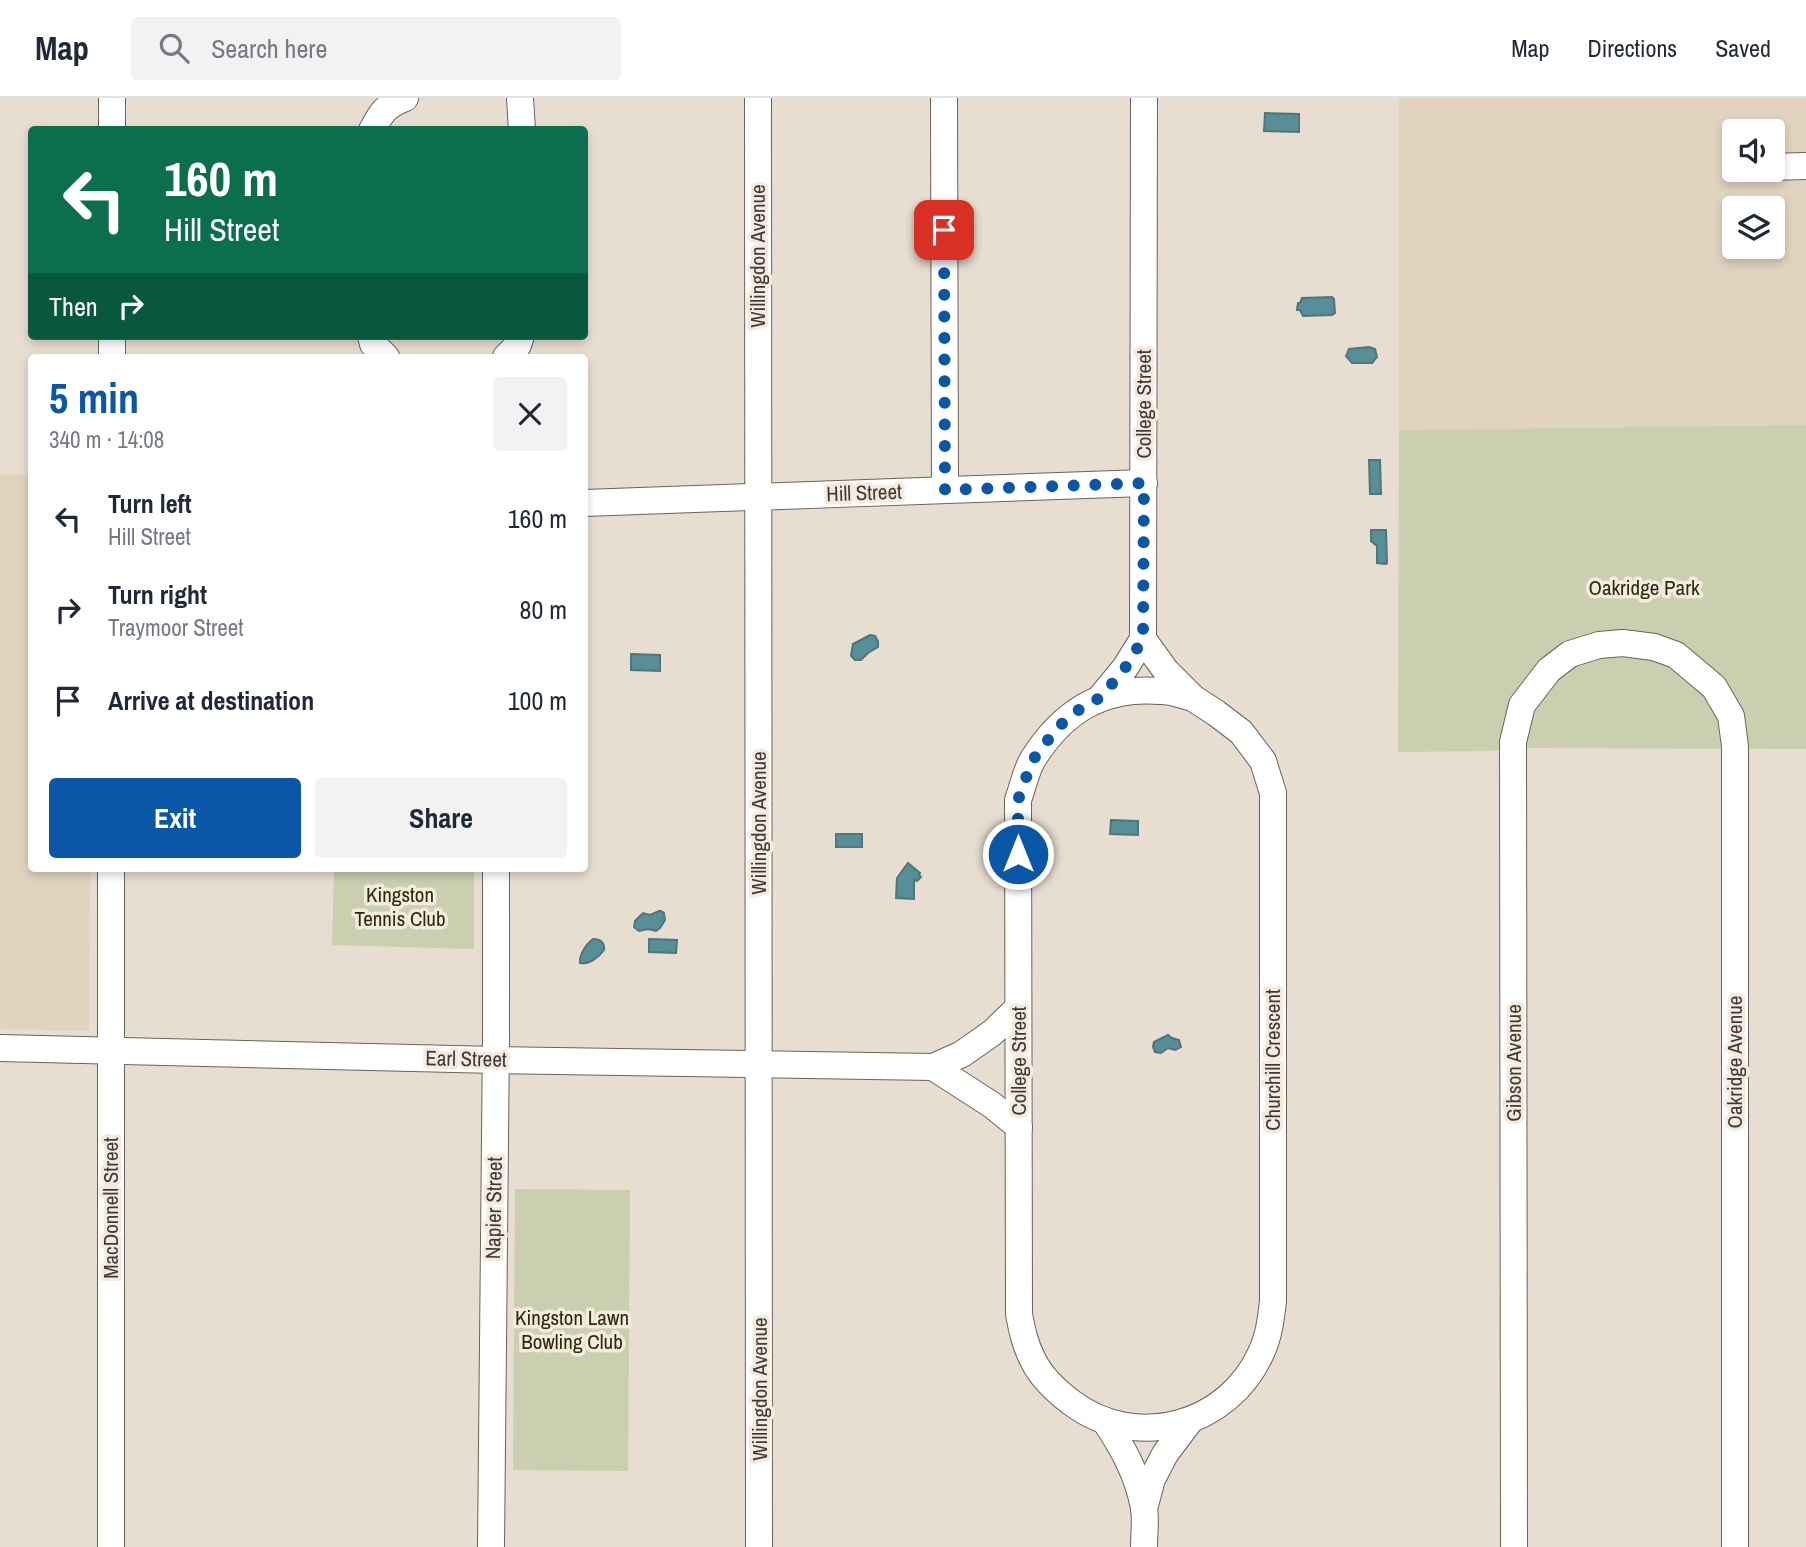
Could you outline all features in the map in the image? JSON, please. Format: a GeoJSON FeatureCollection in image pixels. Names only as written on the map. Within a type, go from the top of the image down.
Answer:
{"type":"FeatureCollection","features":[{"type":"Feature","properties":{"kind":"street"},"geometry":{"type":"LineString","coordinates":[[112,98],[112,126]]}},
{"type":"Feature","properties":{"kind":"street"},"geometry":{"type":"LineString","coordinates":[[374,126],[382,112],[405,98]]}},
{"type":"Feature","properties":{"kind":"street"},"geometry":{"type":"LineString","coordinates":[[520,98],[522,126]]}},
{"type":"Feature","properties":{"kind":"street","name":"Willingdon Avenue"},"geometry":{"type":"LineString","coordinates":[[758,98],[760,1547]]}},
{"type":"Feature","properties":{"kind":"street"},"geometry":{"type":"LineString","coordinates":[[944,98],[945,490]]}},
{"type":"Feature","properties":{"kind":"street","name":"College Street"},"geometry":{"type":"LineString","coordinates":[[1101,697],[1125,668],[1143,639],[1144,98]]}},
{"type":"Feature","properties":{"kind":"street"},"geometry":{"type":"LineString","coordinates":[[1785,167],[1806,166]]}},
{"type":"Feature","properties":{"kind":"street"},"geometry":{"type":"LineString","coordinates":[[372,340],[383,354]]}},
{"type":"Feature","properties":{"kind":"street"},"geometry":{"type":"LineString","coordinates":[[509,354],[520,340]]}},
{"type":"Feature","properties":{"kind":"street","name":"Hill Street"},"geometry":{"type":"LineString","coordinates":[[588,503],[1144,483]]}},
{"type":"Feature","properties":{"kind":"street","name":"Churchill Crescent"},"geometry":{"type":"LineString","coordinates":[[1143,639],[1166,671],[1193,698],[1241,732],[1263,761],[1273,793],[1271,1325],[1261,1354],[1247,1377],[1229,1396],[1189,1422],[1145,1428]]}},
{"type":"Feature","properties":{"kind":"street","name":"Gibson Avenue"},"geometry":{"type":"LineString","coordinates":[[1514,1547],[1513,742],[1522,705],[1549,670],[1570,654],[1598,645],[1623,643]]}},
{"type":"Feature","properties":{"kind":"street","name":"Oakridge Avenue"},"geometry":{"type":"LineString","coordinates":[[1623,643],[1654,647],[1676,655],[1714,687],[1731,716],[1735,746],[1735,1547]]}},
{"type":"Feature","properties":{"kind":"street","name":"College Street"},"geometry":{"type":"LineString","coordinates":[[1142,690],[1101,697],[1080,709],[1058,727],[1032,761],[1018,800],[1019,1314],[1033,1361],[1045,1379],[1062,1395],[1082,1410],[1105,1421],[1145,1428]]}},
{"type":"Feature","properties":{"kind":"street","name":"Churchill Crescent"},"geometry":{"type":"LineString","coordinates":[[1142,690],[1163,691],[1193,698]]}},
{"type":"Feature","properties":{"kind":"street","name":"MacDonnell Street"},"geometry":{"type":"LineString","coordinates":[[111,872],[111,1547]]}},
{"type":"Feature","properties":{"kind":"street","name":"Napier Street"},"geometry":{"type":"LineString","coordinates":[[491,1547],[496,872]]}},
{"type":"Feature","properties":{"kind":"street","name":"Earl Street"},"geometry":{"type":"LineString","coordinates":[[0,1048],[933,1067],[962,1054],[992,1033],[1018,1008]]}},
{"type":"Feature","properties":{"kind":"street"},"geometry":{"type":"LineString","coordinates":[[933,1067],[992,1105],[1019,1127]]}},
{"type":"Feature","properties":{"kind":"street","name":"College Street"},"geometry":{"type":"LineString","coordinates":[[1105,1421],[1125,1451],[1136,1479],[1144,1509],[1144,1547]]}},
{"type":"Feature","properties":{"kind":"street","name":"Churchill Crescent"},"geometry":{"type":"LineString","coordinates":[[1144,1509],[1152,1479],[1164,1454],[1189,1422]]}},
{"type":"Feature","properties":{"kind":"shaded area"},"geometry":{"type":"Polygon","coordinates":[[[1399,98],[1806,98],[1806,425],[1399,430],[1399,98]]]}},
{"type":"Feature","properties":{"kind":"shaded area"},"geometry":{"type":"Polygon","coordinates":[[[0,474],[28,475],[28,872],[90,872],[89,1031],[0,1029],[0,474]]]}},
{"type":"Feature","properties":{"kind":"green space","name":"Oakridge Park"},"geometry":{"type":"Polygon","coordinates":[[[1806,425],[1806,749],[1531,748],[1398,752],[1399,430],[1806,425]]]}},
{"type":"Feature","properties":{"kind":"green space","name":"Kingston Tennis Club"},"geometry":{"type":"Polygon","coordinates":[[[334,872],[474,872],[474,949],[332,945],[334,872]]]}},
{"type":"Feature","properties":{"kind":"green space","name":"Kingston Lawn Bowling Club"},"geometry":{"type":"Polygon","coordinates":[[[515,1189],[630,1190],[628,1471],[513,1470],[515,1189]]]}},
{"type":"Feature","properties":{"kind":"water"},"geometry":{"type":"Polygon","coordinates":[[[1265,113],[1299,114],[1299,132],[1264,131],[1265,113]]]}},
{"type":"Feature","properties":{"kind":"water"},"geometry":{"type":"Polygon","coordinates":[[[1332,297],[1335,313],[1332,315],[1303,316],[1300,310],[1297,310],[1302,298],[1332,297]]]}},
{"type":"Feature","properties":{"kind":"water"},"geometry":{"type":"Polygon","coordinates":[[[1349,349],[1375,349],[1377,357],[1372,363],[1352,363],[1346,356],[1349,349]]]}},
{"type":"Feature","properties":{"kind":"water"},"geometry":{"type":"Polygon","coordinates":[[[1369,460],[1380,460],[1381,494],[1370,494],[1369,460]]]}},
{"type":"Feature","properties":{"kind":"water"},"geometry":{"type":"Polygon","coordinates":[[[1371,530],[1386,530],[1386,564],[1377,563],[1377,546],[1371,541],[1371,530]]]}},
{"type":"Feature","properties":{"kind":"water"},"geometry":{"type":"Polygon","coordinates":[[[870,635],[875,636],[878,647],[861,660],[855,660],[851,656],[853,644],[870,635]]]}},
{"type":"Feature","properties":{"kind":"water"},"geometry":{"type":"Polygon","coordinates":[[[631,654],[660,655],[660,671],[631,670],[631,654]]]}},
{"type":"Feature","properties":{"kind":"water"},"geometry":{"type":"Polygon","coordinates":[[[1111,820],[1138,821],[1138,835],[1110,834],[1111,820]]]}},
{"type":"Feature","properties":{"kind":"water"},"geometry":{"type":"Polygon","coordinates":[[[836,834],[862,834],[862,847],[836,847],[836,834]]]}},
{"type":"Feature","properties":{"kind":"water"},"geometry":{"type":"Polygon","coordinates":[[[908,863],[921,877],[917,881],[914,880],[914,899],[896,898],[897,878],[908,863]]]}},
{"type":"Feature","properties":{"kind":"water"},"geometry":{"type":"Polygon","coordinates":[[[659,911],[664,913],[665,920],[656,931],[639,931],[634,927],[635,921],[643,913],[650,915],[659,911]]]}},
{"type":"Feature","properties":{"kind":"water"},"geometry":{"type":"Polygon","coordinates":[[[593,939],[602,942],[604,950],[594,960],[580,963],[583,950],[593,939]]]}},
{"type":"Feature","properties":{"kind":"water"},"geometry":{"type":"Polygon","coordinates":[[[649,939],[677,940],[676,953],[649,952],[649,939]]]}},
{"type":"Feature","properties":{"kind":"water"},"geometry":{"type":"Polygon","coordinates":[[[1168,1035],[1179,1040],[1181,1047],[1175,1050],[1168,1048],[1161,1053],[1155,1052],[1154,1042],[1168,1035]]]}},
{"type":"Feature","properties":{"kind":"route"},"geometry":{"type":"LineString","coordinates":[[944,230],[945,490],[1144,483],[1143,639],[1125,668],[1101,697],[1080,709],[1058,727],[1032,761],[1018,800],[1018,854]]}}]}
